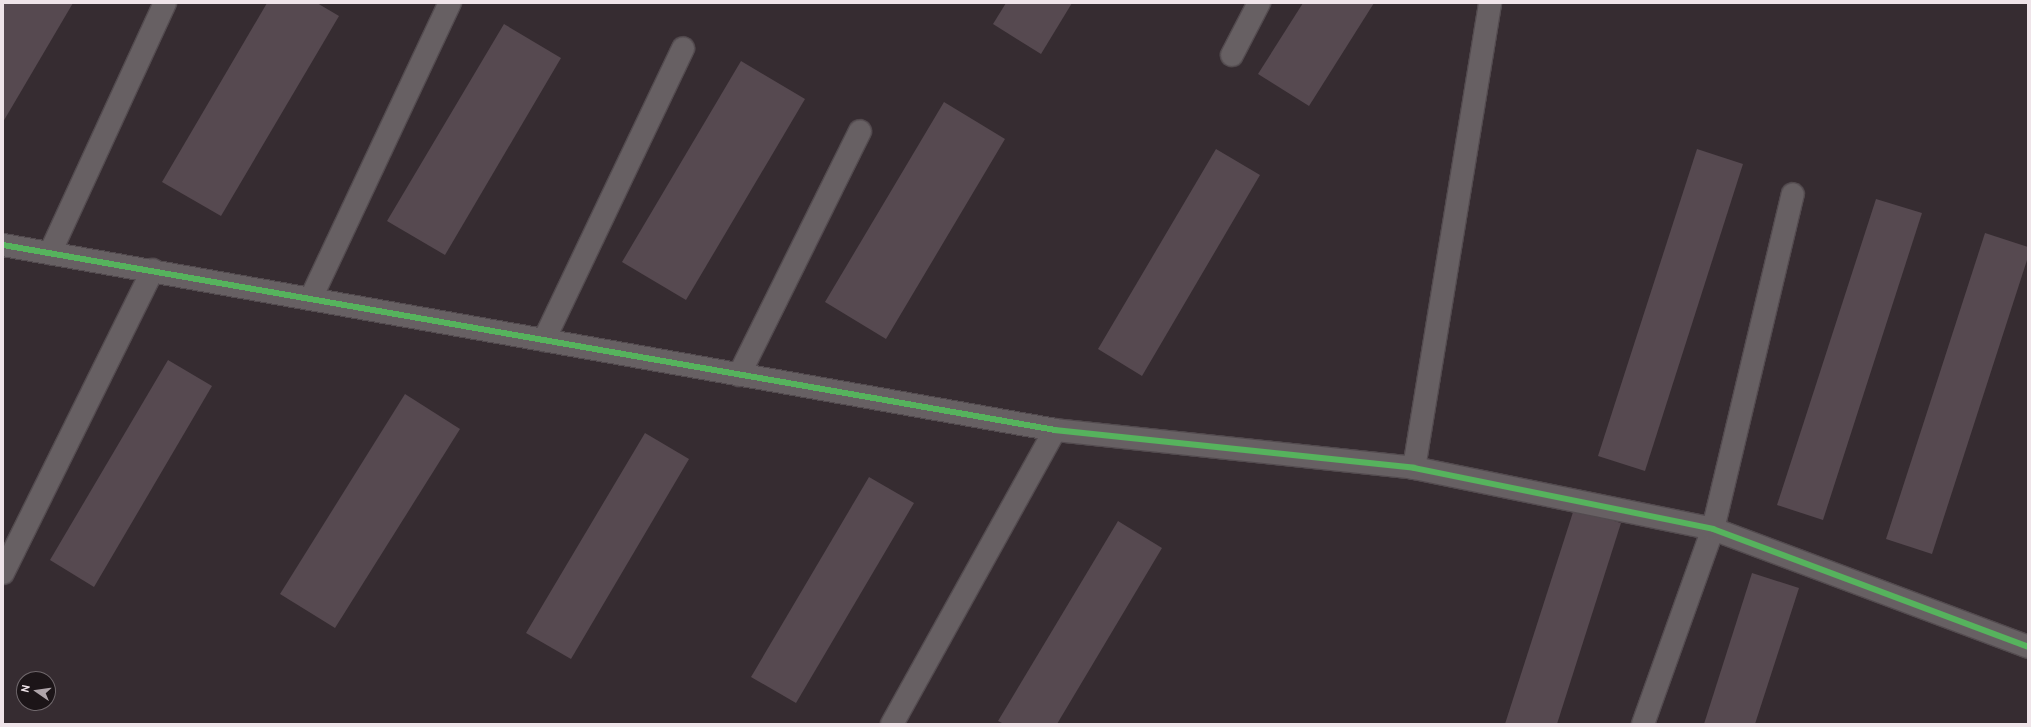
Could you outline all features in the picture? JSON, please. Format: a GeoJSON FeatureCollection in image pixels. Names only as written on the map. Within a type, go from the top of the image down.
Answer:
{"type":"FeatureCollection","features":[{"type":"Feature","properties":{"kind":"street"},"geometry":{"type":"LineString","coordinates":[[50,253],[165,3]]}},
{"type":"Feature","properties":{"kind":"street"},"geometry":{"type":"LineString","coordinates":[[311,298],[450,3]]}},
{"type":"Feature","properties":{"kind":"street"},"geometry":{"type":"LineString","coordinates":[[1232,55],[1258,3]]}},
{"type":"Feature","properties":{"kind":"street"},"geometry":{"type":"LineString","coordinates":[[1414,468],[1490,3]]}},
{"type":"Feature","properties":{"kind":"street"},"geometry":{"type":"LineString","coordinates":[[544,340],[683,48]]}},
{"type":"Feature","properties":{"kind":"street"},"geometry":{"type":"LineString","coordinates":[[739,375],[860,131]]}},
{"type":"Feature","properties":{"kind":"street"},"geometry":{"type":"LineString","coordinates":[[1643,724],[1712,529],[1793,194]]}},
{"type":"Feature","properties":{"kind":"street"},"geometry":{"type":"LineString","coordinates":[[3,245],[153,270],[1055,430],[1414,468],[1712,529],[2028,647]]}},
{"type":"Feature","properties":{"kind":"street"},"geometry":{"type":"LineString","coordinates":[[3,573],[153,270]]}},
{"type":"Feature","properties":{"kind":"street"},"geometry":{"type":"LineString","coordinates":[[892,724],[1055,430]]}},
{"type":"Feature","properties":{"kind":"building"},"geometry":{"type":"Polygon","coordinates":[[[3,3],[73,3],[3,122],[3,3]]]}},
{"type":"Feature","properties":{"kind":"building"},"geometry":{"type":"Polygon","coordinates":[[[267,3],[317,3],[339,16],[221,216],[162,182],[267,3]]]}},
{"type":"Feature","properties":{"kind":"building"},"geometry":{"type":"Polygon","coordinates":[[[1006,3],[1072,3],[1041,54],[993,24],[1006,3]]]}},
{"type":"Feature","properties":{"kind":"building"},"geometry":{"type":"Polygon","coordinates":[[[1303,3],[1374,3],[1309,106],[1258,74],[1303,3]]]}},
{"type":"Feature","properties":{"kind":"building"},"geometry":{"type":"Polygon","coordinates":[[[504,24],[561,58],[445,255],[387,221],[504,24]]]}},
{"type":"Feature","properties":{"kind":"building"},"geometry":{"type":"Polygon","coordinates":[[[741,61],[805,99],[686,300],[622,262],[741,61]]]}},
{"type":"Feature","properties":{"kind":"building"},"geometry":{"type":"Polygon","coordinates":[[[944,102],[1005,139],[886,339],[825,302],[944,102]]]}},
{"type":"Feature","properties":{"kind":"building"},"geometry":{"type":"Polygon","coordinates":[[[1216,149],[1260,175],[1142,376],[1098,349],[1216,149]]]}},
{"type":"Feature","properties":{"kind":"building"},"geometry":{"type":"Polygon","coordinates":[[[1697,149],[1743,164],[1645,471],[1598,456],[1697,149]]]}},
{"type":"Feature","properties":{"kind":"building"},"geometry":{"type":"Polygon","coordinates":[[[1876,199],[1922,213],[1823,520],[1777,505],[1876,199]]]}},
{"type":"Feature","properties":{"kind":"building"},"geometry":{"type":"Polygon","coordinates":[[[1985,233],[2028,247],[2028,257],[1932,554],[1886,539],[1985,233]]]}},
{"type":"Feature","properties":{"kind":"building"},"geometry":{"type":"Polygon","coordinates":[[[168,360],[212,386],[94,587],[50,560],[168,360]]]}},
{"type":"Feature","properties":{"kind":"building"},"geometry":{"type":"Polygon","coordinates":[[[405,394],[460,429],[335,628],[280,594],[405,394]]]}},
{"type":"Feature","properties":{"kind":"building"},"geometry":{"type":"Polygon","coordinates":[[[645,433],[689,459],[571,659],[526,633],[645,433]]]}},
{"type":"Feature","properties":{"kind":"building"},"geometry":{"type":"Polygon","coordinates":[[[869,477],[914,503],[796,703],[751,677],[869,477]]]}},
{"type":"Feature","properties":{"kind":"building"},"geometry":{"type":"Polygon","coordinates":[[[1574,509],[1621,523],[1557,724],[1505,724],[1574,509]]]}},
{"type":"Feature","properties":{"kind":"building"},"geometry":{"type":"Polygon","coordinates":[[[1118,521],[1162,548],[1057,724],[1004,724],[998,721],[1118,521]]]}},
{"type":"Feature","properties":{"kind":"building"},"geometry":{"type":"Polygon","coordinates":[[[1752,573],[1799,588],[1755,724],[1704,724],[1752,573]]]}},
{"type":"Feature","properties":{"kind":"cycle path"},"geometry":{"type":"LineString","coordinates":[[3,245],[1055,430],[1414,468],[1713,529],[2028,647]]}}]}
